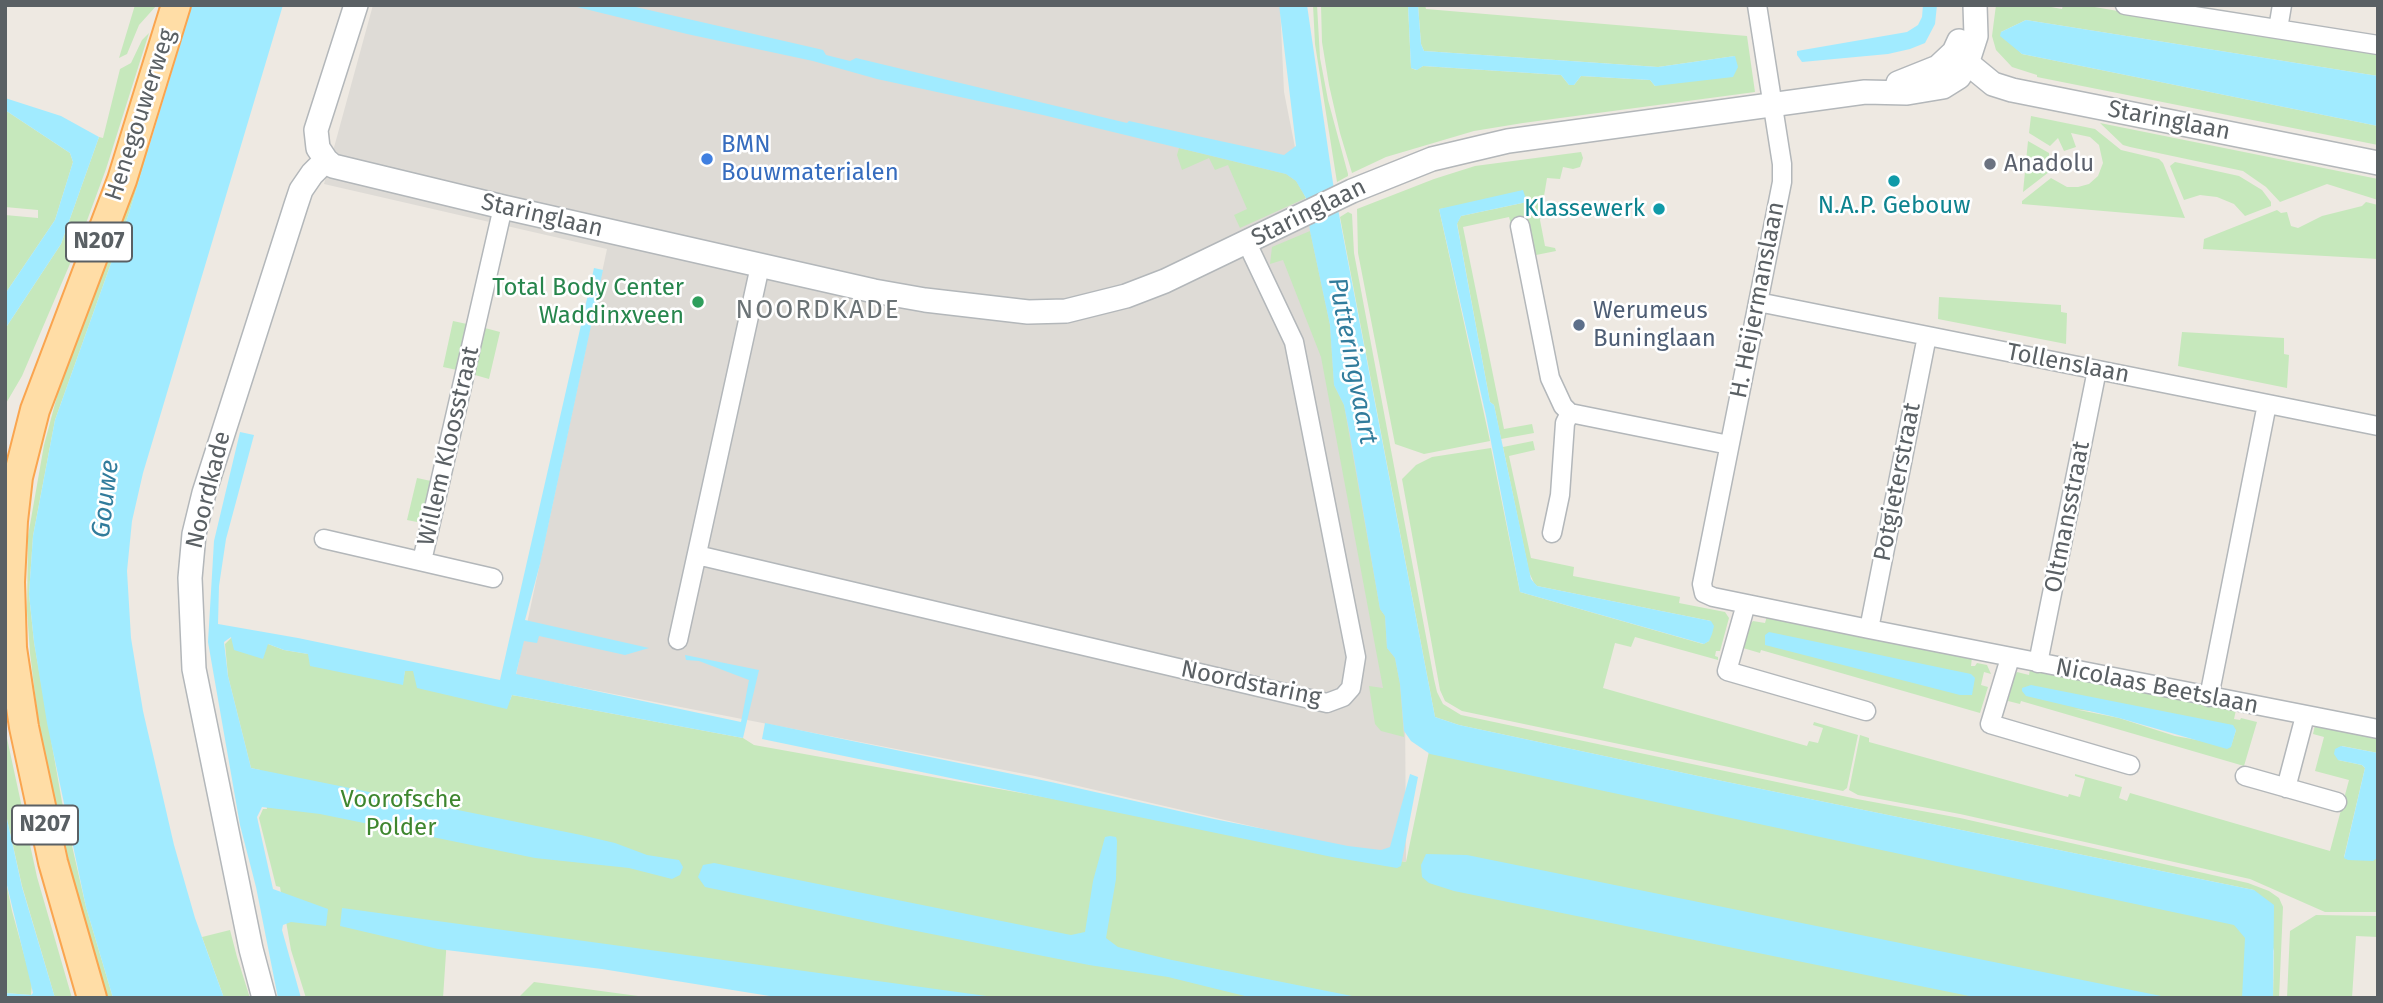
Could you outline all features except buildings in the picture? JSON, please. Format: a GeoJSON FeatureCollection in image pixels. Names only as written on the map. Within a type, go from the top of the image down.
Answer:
{"type":"FeatureCollection","features":[{"type":"Feature","properties":{"kind":"main road","name":"Henegouwerweg"},"geometry":{"type":"LineString","coordinates":[[92,998],[53,862],[24,727],[12,648],[10,582],[13,521],[18,477],[35,410],[122,180],[176,5]]}},
{"type":"Feature","properties":{"kind":"street"},"geometry":{"type":"LineString","coordinates":[[326,160],[318,148],[316,130],[356,5]]}},
{"type":"Feature","properties":{"kind":"street","name":"H. Heijermanslaan"},"geometry":{"type":"LineString","coordinates":[[1704,593],[1702,584],[1782,182],[1782,164],[1758,5]]}},
{"type":"Feature","properties":{"kind":"street"},"geometry":{"type":"LineString","coordinates":[[1961,58],[1976,36],[1974,5]]}},
{"type":"Feature","properties":{"kind":"street"},"geometry":{"type":"LineString","coordinates":[[2125,5],[2378,45]]}},
{"type":"Feature","properties":{"kind":"street"},"geometry":{"type":"LineString","coordinates":[[2278,29],[2282,5]]}},
{"type":"Feature","properties":{"kind":"street","name":"Staringlaan"},"geometry":{"type":"LineString","coordinates":[[326,160],[343,169],[503,207],[760,266],[925,300],[1028,312],[1066,311],[1126,296],[1165,281],[1340,197],[1432,159],[1508,141],[1865,92],[1907,93],[1943,87],[1959,77],[1961,58]]}},
{"type":"Feature","properties":{"kind":"street","name":"Staringlaan"},"geometry":{"type":"LineString","coordinates":[[1961,58],[1993,84],[2012,90],[2378,163]]}},
{"type":"Feature","properties":{"kind":"street","name":"Noordkade"},"geometry":{"type":"LineString","coordinates":[[264,998],[251,949],[194,669],[190,578],[194,534],[204,493],[296,205],[301,190],[326,160]]}},
{"type":"Feature","properties":{"kind":"street","name":"Willem Kloosstraat"},"geometry":{"type":"LineString","coordinates":[[422,561],[503,207]]}},
{"type":"Feature","properties":{"kind":"street"},"geometry":{"type":"LineString","coordinates":[[1520,226],[1550,378],[1563,407],[1570,413],[1729,444]]}},
{"type":"Feature","properties":{"kind":"street","name":"Noordstaring"},"geometry":{"type":"LineString","coordinates":[[697,555],[1327,703],[1343,697],[1351,688],[1356,657],[1294,342],[1247,243]]}},
{"type":"Feature","properties":{"kind":"street"},"geometry":{"type":"LineString","coordinates":[[678,640],[760,266]]}},
{"type":"Feature","properties":{"kind":"street","name":"Tollenslaan"},"geometry":{"type":"LineString","coordinates":[[1758,302],[2378,426]]}},
{"type":"Feature","properties":{"kind":"street","name":"Potgieterstraat"},"geometry":{"type":"LineString","coordinates":[[1869,629],[1927,335]]}},
{"type":"Feature","properties":{"kind":"street","name":"Oltmansstraat"},"geometry":{"type":"LineString","coordinates":[[2038,663],[2097,370]]}},
{"type":"Feature","properties":{"kind":"street"},"geometry":{"type":"LineString","coordinates":[[2208,697],[2267,404]]}},
{"type":"Feature","properties":{"kind":"street"},"geometry":{"type":"LineString","coordinates":[[1552,533],[1560,495],[1565,423],[1570,413]]}},
{"type":"Feature","properties":{"kind":"street"},"geometry":{"type":"LineString","coordinates":[[324,538],[493,578]]}},
{"type":"Feature","properties":{"kind":"street","name":"Nicolaas Beetslaan"},"geometry":{"type":"LineString","coordinates":[[1704,593],[1869,629],[2378,729]]}},
{"type":"Feature","properties":{"kind":"street"},"geometry":{"type":"LineString","coordinates":[[1746,604],[1727,671],[1866,711]]}},
{"type":"Feature","properties":{"kind":"street"},"geometry":{"type":"LineString","coordinates":[[2010,657],[1990,724],[2130,765]]}},
{"type":"Feature","properties":{"kind":"street"},"geometry":{"type":"LineString","coordinates":[[2286,788],[2305,716]]}},
{"type":"Feature","properties":{"kind":"street"},"geometry":{"type":"LineString","coordinates":[[2245,776],[2337,802]]}},
{"type":"Feature","properties":{"kind":"shaded area"},"geometry":{"type":"Polygon","coordinates":[[[373,5],[1280,5],[1284,92],[1405,701],[1406,862],[1035,776],[516,675],[607,249],[324,184],[373,5]]]}},
{"type":"Feature","properties":{"kind":"green space"},"geometry":{"type":"Polygon","coordinates":[[[135,5],[157,5],[139,25],[127,54],[119,58],[135,5]]]}},
{"type":"Feature","properties":{"kind":"green space"},"geometry":{"type":"Polygon","coordinates":[[[1313,5],[1317,5],[1320,58],[1328,100],[1348,174],[1337,182],[1315,44],[1313,5]]]}},
{"type":"Feature","properties":{"kind":"green space"},"geometry":{"type":"Polygon","coordinates":[[[1321,5],[1408,5],[1411,68],[1416,70],[1423,66],[1561,75],[1569,85],[1574,85],[1581,76],[1650,80],[1655,86],[1735,56],[1658,67],[1424,51],[1418,5],[1425,5],[1426,9],[1747,36],[1755,92],[1474,131],[1386,157],[1352,173],[1329,85],[1322,42],[1321,5]]]}},
{"type":"Feature","properties":{"kind":"green space"},"geometry":{"type":"Polygon","coordinates":[[[1996,5],[2040,5],[2062,9],[2063,5],[2083,5],[2263,36],[2269,33],[2282,39],[2378,54],[2378,76],[2026,20],[2001,32],[2022,54],[2378,126],[2378,145],[2037,77],[2012,67],[1996,50],[1992,36],[1996,5]]]}},
{"type":"Feature","properties":{"kind":"green space"},"geometry":{"type":"Polygon","coordinates":[[[149,33],[106,169],[78,245],[22,376],[5,405],[5,329],[61,244],[99,137],[103,138],[120,69],[131,63],[142,40],[149,33]]]}},
{"type":"Feature","properties":{"kind":"green space"},"geometry":{"type":"Polygon","coordinates":[[[5,110],[70,153],[73,162],[55,220],[5,294],[5,215],[38,218],[38,210],[5,207],[5,110]]]}},
{"type":"Feature","properties":{"kind":"green space"},"geometry":{"type":"Polygon","coordinates":[[[2031,116],[2095,129],[2121,150],[2159,159],[2185,218],[2022,204],[2022,201],[2051,178],[2067,187],[2089,184],[2098,176],[2103,163],[2099,145],[2090,137],[2071,133],[2076,147],[2064,151],[2058,138],[2050,146],[2029,133],[2031,116]]]}},
{"type":"Feature","properties":{"kind":"green space"},"geometry":{"type":"Polygon","coordinates":[[[2100,123],[2378,179],[2378,200],[2327,184],[2280,202],[2266,187],[2243,171],[2123,145],[2100,123]]]}},
{"type":"Feature","properties":{"kind":"green space"},"geometry":{"type":"Polygon","coordinates":[[[2028,141],[2049,153],[2049,172],[2023,192],[2028,141]]]}},
{"type":"Feature","properties":{"kind":"green space"},"geometry":{"type":"Polygon","coordinates":[[[145,147],[149,149],[129,213],[55,420],[33,536],[29,594],[34,642],[62,802],[86,907],[113,998],[104,998],[70,881],[41,744],[27,611],[28,536],[44,445],[60,385],[145,147]]]}},
{"type":"Feature","properties":{"kind":"green space"},"geometry":{"type":"Polygon","coordinates":[[[1179,148],[1286,174],[1296,181],[1306,198],[1240,228],[1234,215],[1247,209],[1228,165],[1215,170],[1209,158],[1182,170],[1177,155],[1179,148]]]}},
{"type":"Feature","properties":{"kind":"green space"},"geometry":{"type":"Polygon","coordinates":[[[1581,152],[1583,158],[1580,167],[1563,167],[1560,179],[1547,178],[1540,220],[1545,246],[1555,248],[1556,251],[1536,255],[1528,221],[1511,224],[1509,217],[1463,227],[1504,429],[1532,424],[1534,433],[1501,439],[1494,405],[1490,402],[1457,223],[1461,216],[1527,202],[1439,209],[1490,441],[1424,454],[1395,444],[1358,253],[1357,209],[1475,166],[1581,152]]]}},
{"type":"Feature","properties":{"kind":"green space"},"geometry":{"type":"Polygon","coordinates":[[[2175,162],[2239,176],[2262,190],[2271,206],[2245,216],[2234,204],[2217,197],[2200,195],[2184,200],[2170,166],[2175,162]]]}},
{"type":"Feature","properties":{"kind":"green space"},"geometry":{"type":"Polygon","coordinates":[[[2366,202],[2378,205],[2378,259],[2203,249],[2204,239],[2277,210],[2281,213],[2287,212],[2291,226],[2298,228],[2322,216],[2362,206],[2366,202]]]}},
{"type":"Feature","properties":{"kind":"green space"},"geometry":{"type":"Polygon","coordinates":[[[1348,212],[1352,214],[1354,253],[1434,679],[1443,704],[1461,715],[1857,799],[1960,818],[2248,883],[2269,891],[2279,898],[2283,907],[2279,998],[2273,998],[2274,951],[2254,890],[1698,776],[1459,725],[1435,717],[1340,217],[1348,212]]]}},
{"type":"Feature","properties":{"kind":"green space"},"geometry":{"type":"Polygon","coordinates":[[[1310,231],[1330,325],[1334,385],[1344,405],[1380,609],[1385,616],[1387,648],[1395,658],[1400,684],[1404,737],[1381,731],[1375,724],[1369,686],[1383,688],[1321,357],[1283,260],[1270,264],[1272,247],[1310,231]]]}},
{"type":"Feature","properties":{"kind":"green space"},"geometry":{"type":"Polygon","coordinates":[[[1939,297],[2061,305],[2061,312],[2067,313],[2066,344],[1938,319],[1939,297]]]}},
{"type":"Feature","properties":{"kind":"green space"},"geometry":{"type":"Polygon","coordinates":[[[453,321],[467,324],[457,370],[443,367],[453,321]]]}},
{"type":"Feature","properties":{"kind":"green space"},"geometry":{"type":"Polygon","coordinates":[[[485,328],[500,332],[489,379],[475,375],[485,328]]]}},
{"type":"Feature","properties":{"kind":"green space"},"geometry":{"type":"Polygon","coordinates":[[[2182,332],[2284,338],[2284,354],[2289,355],[2287,388],[2178,366],[2182,332]]]}},
{"type":"Feature","properties":{"kind":"green space"},"geometry":{"type":"Polygon","coordinates":[[[1533,441],[1535,450],[1509,456],[1531,558],[1574,567],[1573,576],[1680,597],[1679,603],[1725,612],[1729,618],[1720,651],[1716,651],[1718,660],[1635,637],[1631,647],[1615,643],[1603,688],[1807,746],[1809,741],[1818,743],[1823,728],[1813,725],[1814,722],[1858,735],[1847,788],[1843,791],[1462,711],[1445,701],[1440,690],[1402,479],[1416,465],[1432,457],[1491,448],[1520,592],[1703,644],[1709,641],[1711,621],[1537,586],[1534,583],[1529,572],[1503,447],[1533,441]]]}},
{"type":"Feature","properties":{"kind":"green space"},"geometry":{"type":"Polygon","coordinates":[[[417,478],[431,481],[422,523],[407,520],[417,478]]]}},
{"type":"Feature","properties":{"kind":"green space"},"geometry":{"type":"Polygon","coordinates":[[[1767,616],[1972,657],[1971,666],[1977,663],[1987,665],[1991,674],[1984,672],[1981,685],[1988,687],[1980,713],[1761,650],[1760,653],[1743,648],[1749,625],[1753,621],[1765,623],[1767,616]]]}},
{"type":"Feature","properties":{"kind":"green space","name":"Voorofsche Polder"},"geometry":{"type":"Polygon","coordinates":[[[232,637],[308,654],[403,681],[405,671],[413,671],[510,700],[512,695],[743,738],[754,745],[1406,862],[1433,732],[2263,913],[2261,998],[888,998],[447,938],[443,998],[306,998],[291,950],[280,887],[276,886],[259,818],[263,809],[267,809],[260,770],[251,768],[228,676],[225,644],[232,637]]]}},
{"type":"Feature","properties":{"kind":"green space"},"geometry":{"type":"Polygon","coordinates":[[[2030,669],[2236,710],[2234,719],[2257,722],[2244,766],[2021,701],[2020,704],[2008,701],[2013,677],[2017,672],[2029,675],[2030,669]],[[2074,709],[2119,718],[2175,736],[2231,746],[2236,730],[2074,709]]]}},
{"type":"Feature","properties":{"kind":"green space"},"geometry":{"type":"Polygon","coordinates":[[[2315,725],[2378,736],[2378,753],[2342,746],[2338,760],[2365,768],[2344,857],[2377,858],[2378,851],[2378,912],[2325,912],[2250,879],[1960,814],[1858,795],[1849,790],[1860,735],[1869,738],[1869,742],[2068,797],[2069,794],[2080,797],[2085,779],[2075,774],[2122,787],[2119,798],[2127,801],[2130,793],[2330,851],[2349,780],[2315,771],[2324,737],[2313,734],[2315,725]]]}},
{"type":"Feature","properties":{"kind":"green space"},"geometry":{"type":"Polygon","coordinates":[[[5,729],[37,877],[72,998],[55,998],[22,886],[5,810],[5,729]]]}},
{"type":"Feature","properties":{"kind":"green space"},"geometry":{"type":"Polygon","coordinates":[[[5,877],[32,983],[31,995],[5,993],[5,877]]]}},
{"type":"Feature","properties":{"kind":"green space"},"geometry":{"type":"Polygon","coordinates":[[[2316,915],[2378,916],[2378,937],[2356,936],[2352,998],[2287,998],[2290,931],[2316,915]]]}},
{"type":"Feature","properties":{"kind":"green space"},"geometry":{"type":"Polygon","coordinates":[[[230,930],[250,998],[224,998],[202,937],[230,930]]]}},
{"type":"Feature","properties":{"kind":"green space"},"geometry":{"type":"Polygon","coordinates":[[[534,982],[653,998],[518,998],[534,982]]]}},
{"type":"Feature","properties":{"kind":"water","name":"Gouwe"},"geometry":{"type":"Polygon","coordinates":[[[192,5],[283,5],[143,473],[132,521],[127,571],[131,638],[143,711],[174,845],[195,918],[224,998],[113,998],[86,907],[47,723],[29,594],[33,536],[55,420],[129,213],[192,5]]]}},
{"type":"Feature","properties":{"kind":"water","name":"Putteringvaart"},"geometry":{"type":"Polygon","coordinates":[[[569,5],[627,5],[823,50],[826,55],[850,61],[856,58],[1127,123],[1129,121],[1284,155],[1296,146],[1279,5],[1307,5],[1333,183],[1435,717],[1459,725],[1698,776],[2254,890],[2274,905],[2273,998],[2242,998],[2245,938],[2234,925],[1430,754],[1411,741],[1404,731],[1395,658],[1387,648],[1385,616],[1380,609],[1344,405],[1334,385],[1330,325],[1310,231],[1306,198],[1296,181],[1286,174],[569,5]]]}},
{"type":"Feature","properties":{"kind":"water"},"geometry":{"type":"Polygon","coordinates":[[[1408,5],[1418,5],[1424,51],[1658,67],[1735,56],[1738,67],[1733,77],[1655,86],[1650,80],[1581,76],[1574,85],[1569,85],[1561,75],[1423,66],[1417,70],[1411,68],[1408,5]]]}},
{"type":"Feature","properties":{"kind":"water"},"geometry":{"type":"Polygon","coordinates":[[[1923,5],[1937,5],[1935,24],[1925,43],[1910,49],[1888,54],[1802,62],[1797,55],[1797,51],[1907,32],[1918,25],[1923,5]]]}},
{"type":"Feature","properties":{"kind":"water"},"geometry":{"type":"Polygon","coordinates":[[[2026,20],[2378,76],[2378,126],[2022,54],[2000,36],[2001,32],[2026,20]]]}},
{"type":"Feature","properties":{"kind":"water"},"geometry":{"type":"Polygon","coordinates":[[[5,98],[61,116],[99,137],[61,244],[5,329],[5,294],[55,220],[73,162],[70,153],[5,110],[5,98]]]}},
{"type":"Feature","properties":{"kind":"water"},"geometry":{"type":"Polygon","coordinates":[[[1523,190],[1527,202],[1461,216],[1457,224],[1490,402],[1494,405],[1531,579],[1537,586],[1711,621],[1714,626],[1712,634],[1704,644],[1520,592],[1486,416],[1439,209],[1523,190]]]}},
{"type":"Feature","properties":{"kind":"water"},"geometry":{"type":"Polygon","coordinates":[[[594,268],[603,270],[540,564],[525,620],[649,648],[625,655],[539,636],[537,643],[524,641],[516,674],[741,722],[749,680],[699,661],[686,660],[685,655],[759,670],[743,738],[512,695],[507,709],[417,688],[413,671],[405,671],[403,685],[310,666],[308,654],[268,644],[263,659],[234,650],[231,637],[224,642],[228,676],[251,768],[581,835],[615,843],[647,855],[679,860],[683,867],[680,875],[672,879],[629,868],[535,858],[320,814],[262,807],[257,817],[273,889],[328,909],[326,926],[291,922],[283,925],[282,930],[301,998],[278,998],[256,887],[240,825],[208,642],[214,541],[240,432],[254,435],[226,539],[219,586],[218,624],[500,680],[594,268]]]}},
{"type":"Feature","properties":{"kind":"water"},"geometry":{"type":"Polygon","coordinates":[[[1769,632],[1971,674],[1975,678],[1972,695],[1960,695],[1765,645],[1765,635],[1769,632]]]}},
{"type":"Feature","properties":{"kind":"water"},"geometry":{"type":"Polygon","coordinates":[[[2031,685],[2233,725],[2236,730],[2231,747],[2227,749],[2119,718],[2026,696],[2022,688],[2031,685]]]}},
{"type":"Feature","properties":{"kind":"water"},"geometry":{"type":"Polygon","coordinates":[[[765,723],[1051,782],[1214,819],[1381,850],[1390,847],[1410,774],[1418,777],[1401,866],[1397,868],[1332,857],[762,739],[765,723]]]}},
{"type":"Feature","properties":{"kind":"water"},"geometry":{"type":"Polygon","coordinates":[[[2341,746],[2378,753],[2378,851],[2377,858],[2373,861],[2344,858],[2365,768],[2338,760],[2334,754],[2335,749],[2341,746]]]}},
{"type":"Feature","properties":{"kind":"water"},"geometry":{"type":"Polygon","coordinates":[[[5,810],[22,887],[55,998],[5,998],[5,993],[33,993],[5,877],[5,810]]]}},
{"type":"Feature","properties":{"kind":"water"},"geometry":{"type":"Polygon","coordinates":[[[1105,837],[1116,837],[1117,841],[1116,879],[1106,938],[1118,947],[1362,998],[1253,998],[1168,977],[1089,965],[705,887],[698,877],[703,865],[714,863],[1071,935],[1085,932],[1093,881],[1105,837]]]}},
{"type":"Feature","properties":{"kind":"water"},"geometry":{"type":"Polygon","coordinates":[[[1426,854],[1467,855],[2171,998],[1979,998],[1454,891],[1429,883],[1422,877],[1421,865],[1426,854]]]}},
{"type":"Feature","properties":{"kind":"water"},"geometry":{"type":"Polygon","coordinates":[[[342,908],[1001,998],[782,998],[602,969],[438,949],[340,926],[342,908]]]}},
{"type":"Feature","properties":{"kind":"place","name":"BMN Bouwmaterialen"},"geometry":{"type":"Point","coordinates":[707,159]}},
{"type":"Feature","properties":{"kind":"place","name":"Anadolu"},"geometry":{"type":"Point","coordinates":[1990,164]}},
{"type":"Feature","properties":{"kind":"place","name":"N.A.P. Gebouw"},"geometry":{"type":"Point","coordinates":[1894,181]}},
{"type":"Feature","properties":{"kind":"place","name":"Klassewerk"},"geometry":{"type":"Point","coordinates":[1659,209]}},
{"type":"Feature","properties":{"kind":"place","name":"Total Body Center Waddinxveen"},"geometry":{"type":"Point","coordinates":[698,302]}},
{"type":"Feature","properties":{"kind":"place","name":"Werumeus Buninglaan"},"geometry":{"type":"Point","coordinates":[1579,325]}},
{"type":"Feature","properties":{"kind":"district","name":"NOORDKADE"},"geometry":{"type":"Point","coordinates":[818,311]}}]}
